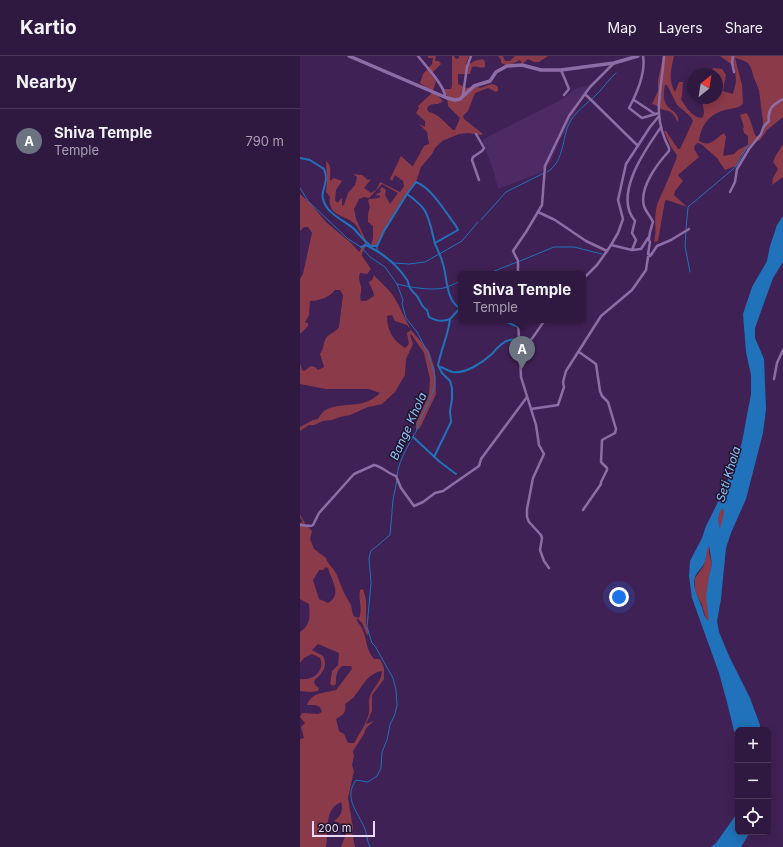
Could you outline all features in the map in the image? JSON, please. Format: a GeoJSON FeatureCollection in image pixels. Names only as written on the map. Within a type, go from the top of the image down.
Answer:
{"type":"FeatureCollection","features":[{"type":"Feature","properties":{"kind":"street"},"geometry":{"type":"LineString","coordinates":[[349,56],[455,100],[462,97],[474,86],[490,81],[496,72],[507,66],[522,65],[541,70],[561,70],[614,63],[638,56]]}},
{"type":"Feature","properties":{"kind":"street"},"geometry":{"type":"LineString","coordinates":[[418,56],[440,84],[445,94],[444,96]]}},
{"type":"Feature","properties":{"kind":"street"},"geometry":{"type":"LineString","coordinates":[[462,97],[465,90],[467,67],[471,56]]}},
{"type":"Feature","properties":{"kind":"street"},"geometry":{"type":"LineString","coordinates":[[643,56],[643,72],[634,100],[629,108],[642,118],[658,114]]}},
{"type":"Feature","properties":{"kind":"street"},"geometry":{"type":"LineString","coordinates":[[651,255],[648,254],[650,232],[653,222],[644,206],[645,191],[652,173],[669,151],[658,114],[664,56]]}},
{"type":"Feature","properties":{"kind":"street"},"geometry":{"type":"LineString","coordinates":[[733,56],[732,62],[734,72]]}},
{"type":"Feature","properties":{"kind":"street"},"geometry":{"type":"LineString","coordinates":[[518,271],[518,261],[513,251],[542,205],[545,166],[569,116],[590,87],[614,63]]}},
{"type":"Feature","properties":{"kind":"street"},"geometry":{"type":"LineString","coordinates":[[561,70],[569,88],[564,95]]}},
{"type":"Feature","properties":{"kind":"street"},"geometry":{"type":"LineString","coordinates":[[585,94],[638,146]]}},
{"type":"Feature","properties":{"kind":"street"},"geometry":{"type":"LineString","coordinates":[[730,192],[735,182],[737,169],[749,149],[761,134],[764,126],[769,121],[768,115],[771,108],[783,99]]}},
{"type":"Feature","properties":{"kind":"street"},"geometry":{"type":"LineString","coordinates":[[634,100],[658,114]]}},
{"type":"Feature","properties":{"kind":"street"},"geometry":{"type":"LineString","coordinates":[[586,276],[596,266],[618,233],[624,219],[618,200],[626,164],[658,114]]}},
{"type":"Feature","properties":{"kind":"street"},"geometry":{"type":"LineString","coordinates":[[632,250],[636,240],[632,233],[635,222],[629,213],[628,193],[638,162],[661,127]]}},
{"type":"Feature","properties":{"kind":"street"},"geometry":{"type":"LineString","coordinates":[[476,134],[484,148],[473,157],[472,160],[480,180]]}},
{"type":"Feature","properties":{"kind":"street"},"geometry":{"type":"LineString","coordinates":[[538,212],[555,220],[586,241],[607,251]]}},
{"type":"Feature","properties":{"kind":"street"},"geometry":{"type":"LineString","coordinates":[[530,409],[558,405],[564,387],[566,371],[601,316],[632,290],[646,270],[648,257],[657,246],[671,240],[689,229]]}},
{"type":"Feature","properties":{"kind":"street"},"geometry":{"type":"LineString","coordinates":[[611,245],[632,250],[641,249],[646,240],[648,238],[649,239]]}},
{"type":"Feature","properties":{"kind":"street"},"geometry":{"type":"LineString","coordinates":[[518,323],[520,377],[536,425],[539,445],[544,454],[533,478],[527,508],[527,517],[529,522],[541,535],[540,550],[548,568]]}},
{"type":"Feature","properties":{"kind":"street"},"geometry":{"type":"LineString","coordinates":[[519,344],[531,342],[543,323]]}},
{"type":"Feature","properties":{"kind":"street"},"geometry":{"type":"LineString","coordinates":[[774,379],[777,363],[783,350]]}},
{"type":"Feature","properties":{"kind":"street"},"geometry":{"type":"LineString","coordinates":[[579,352],[596,364],[600,391],[602,396],[608,402],[616,429],[615,433],[602,440],[601,462],[607,470],[601,484],[583,510]]}},
{"type":"Feature","properties":{"kind":"street"},"geometry":{"type":"LineString","coordinates":[[300,525],[313,525],[319,513],[354,474],[374,465],[377,465],[390,474],[396,476],[401,488],[414,506],[443,491],[479,466],[481,459],[527,397]]}},
{"type":"Feature","properties":{"kind":"shaded area"},"geometry":{"type":"Polygon","coordinates":[[[428,56],[436,56],[435,61],[439,61],[441,64],[431,74],[436,81],[433,91],[443,101],[438,104],[430,105],[427,109],[429,112],[439,117],[453,130],[455,130],[460,118],[448,106],[447,96],[444,89],[451,89],[452,86],[452,56],[456,59],[459,58],[459,56],[469,56],[466,64],[468,66],[473,62],[483,59],[485,62],[485,67],[472,67],[470,74],[458,74],[458,84],[467,88],[475,86],[480,88],[492,84],[498,87],[498,91],[496,92],[488,88],[475,93],[468,111],[463,116],[464,119],[483,134],[459,134],[442,141],[435,148],[421,167],[416,182],[383,232],[377,248],[371,245],[373,238],[373,226],[368,222],[370,207],[368,201],[369,199],[380,197],[376,194],[381,192],[380,189],[382,187],[386,190],[385,195],[390,204],[398,193],[382,184],[369,198],[364,197],[359,199],[354,209],[356,219],[366,241],[366,246],[362,256],[371,269],[367,274],[360,273],[361,301],[366,301],[374,296],[369,282],[372,280],[374,275],[390,291],[409,326],[409,328],[407,325],[395,321],[392,315],[387,316],[388,326],[394,338],[405,348],[409,344],[407,333],[411,330],[429,351],[435,370],[436,394],[420,428],[416,430],[416,423],[429,394],[430,379],[424,353],[411,334],[413,344],[406,359],[405,375],[395,392],[382,404],[368,407],[350,415],[309,425],[300,431],[300,427],[318,419],[323,412],[328,409],[337,406],[362,403],[374,398],[380,393],[369,389],[326,389],[300,384],[300,363],[302,370],[304,371],[311,366],[318,370],[324,367],[320,354],[326,338],[339,327],[343,295],[340,290],[335,290],[324,298],[310,301],[309,315],[305,322],[308,323],[308,326],[300,334],[300,279],[303,274],[312,233],[308,227],[304,227],[300,231],[300,194],[327,223],[351,243],[359,252],[365,243],[358,228],[350,220],[338,214],[331,208],[330,197],[326,192],[326,161],[330,167],[330,181],[334,178],[342,181],[336,190],[335,200],[337,203],[342,198],[342,206],[344,205],[348,193],[355,185],[357,177],[353,174],[362,175],[368,180],[371,179],[364,188],[371,193],[376,190],[380,182],[400,192],[404,186],[403,181],[395,175],[392,181],[390,179],[401,156],[413,166],[424,146],[429,144],[427,132],[419,124],[425,127],[425,121],[416,113],[419,108],[418,106],[432,93],[420,83],[423,74],[432,64],[433,58],[428,58],[428,56]]]}},
{"type":"Feature","properties":{"kind":"shaded area"},"geometry":{"type":"Polygon","coordinates":[[[498,56],[503,56],[505,61],[510,61],[515,56],[548,56],[539,62],[534,62],[528,59],[522,64],[520,60],[508,66],[501,63],[498,56]]]}},
{"type":"Feature","properties":{"kind":"shaded area"},"geometry":{"type":"Polygon","coordinates":[[[663,56],[674,56],[671,84],[675,92],[679,82],[683,82],[681,99],[690,112],[700,118],[703,117],[703,104],[723,104],[723,91],[733,94],[736,82],[735,67],[720,56],[783,56],[783,117],[767,130],[760,140],[751,144],[741,156],[736,166],[725,170],[717,158],[701,144],[698,143],[695,145],[694,149],[699,157],[678,175],[683,181],[675,191],[674,195],[687,207],[667,200],[665,201],[658,241],[654,242],[657,207],[677,155],[671,147],[664,131],[666,131],[678,149],[680,149],[693,121],[691,117],[677,105],[667,85],[665,85],[664,100],[676,113],[678,122],[672,113],[652,104],[658,91],[658,81],[663,56]],[[735,58],[742,85],[742,105],[712,116],[708,119],[700,134],[699,141],[703,143],[710,143],[724,133],[726,137],[723,156],[734,154],[738,150],[748,145],[748,136],[744,133],[744,127],[740,115],[746,113],[749,117],[755,135],[759,138],[764,130],[759,90],[748,63],[735,58]]]}},
{"type":"Feature","properties":{"kind":"shaded area"},"geometry":{"type":"Polygon","coordinates":[[[723,70],[726,75],[723,91],[723,70]]]}},
{"type":"Feature","properties":{"kind":"shaded area"},"geometry":{"type":"Polygon","coordinates":[[[589,85],[559,142],[551,162],[540,173],[498,189],[494,172],[482,140],[566,97],[573,90],[589,85]]]}},
{"type":"Feature","properties":{"kind":"shaded area"},"geometry":{"type":"Polygon","coordinates":[[[783,144],[783,177],[772,185],[773,178],[778,169],[773,162],[783,144]]]}},
{"type":"Feature","properties":{"kind":"shaded area"},"geometry":{"type":"Polygon","coordinates":[[[722,507],[724,511],[725,524],[721,534],[718,518],[722,507]]]}},
{"type":"Feature","properties":{"kind":"shaded area"},"geometry":{"type":"Polygon","coordinates":[[[300,515],[304,523],[312,531],[310,539],[314,549],[326,558],[336,573],[344,593],[351,605],[353,615],[359,618],[361,612],[360,590],[363,589],[366,601],[366,623],[369,634],[367,635],[362,623],[356,619],[364,634],[371,656],[374,659],[380,659],[384,668],[384,679],[372,695],[372,711],[366,724],[374,721],[366,728],[364,734],[353,751],[354,756],[352,765],[354,771],[348,798],[355,847],[341,847],[346,834],[340,823],[334,821],[341,813],[341,802],[331,810],[329,816],[326,847],[300,847],[300,739],[304,738],[301,727],[305,723],[300,717],[302,713],[318,714],[322,712],[320,707],[315,705],[307,705],[309,701],[315,695],[336,690],[352,669],[351,666],[342,666],[337,672],[336,684],[333,686],[330,684],[332,671],[338,665],[339,653],[318,644],[312,650],[323,656],[325,666],[320,675],[314,681],[319,688],[318,691],[300,691],[300,679],[313,677],[317,674],[321,667],[321,663],[320,658],[312,654],[304,658],[300,663],[300,632],[308,623],[310,612],[309,604],[300,599],[300,523],[303,522],[300,515]],[[326,567],[323,570],[319,570],[313,580],[319,599],[328,603],[335,595],[335,587],[328,568],[326,567]],[[382,671],[372,675],[365,682],[353,698],[345,704],[344,713],[336,719],[339,731],[344,734],[348,743],[354,743],[366,723],[369,712],[370,696],[381,678],[382,671]]]}},
{"type":"Feature","properties":{"kind":"shaded area"},"geometry":{"type":"Polygon","coordinates":[[[709,546],[712,564],[709,576],[710,622],[706,619],[702,605],[695,591],[695,578],[703,567],[706,550],[709,546]]]}},
{"type":"Feature","properties":{"kind":"water"},"geometry":{"type":"Polygon","coordinates":[[[783,216],[783,262],[773,278],[755,328],[755,338],[764,359],[766,409],[763,433],[746,499],[726,548],[721,599],[717,621],[719,632],[750,698],[760,725],[760,727],[735,727],[735,732],[719,673],[692,598],[689,576],[690,561],[721,496],[742,442],[751,394],[751,375],[746,352],[743,314],[752,287],[767,261],[777,225],[783,216]],[[722,508],[718,518],[721,534],[725,524],[724,511],[722,508]],[[709,546],[706,559],[695,577],[694,585],[705,616],[709,621],[706,597],[712,564],[709,546]]]}},
{"type":"Feature","properties":{"kind":"water"},"geometry":{"type":"Polygon","coordinates":[[[735,816],[735,835],[748,835],[741,847],[711,847],[716,843],[735,816]]]}},
{"type":"Feature","properties":{"kind":"waterway"},"geometry":{"type":"LineString","coordinates":[[547,172],[559,158],[568,126],[574,116],[616,73]]}},
{"type":"Feature","properties":{"kind":"waterway"},"geometry":{"type":"LineString","coordinates":[[686,229],[688,207],[737,165],[748,145]]}},
{"type":"Feature","properties":{"kind":"waterway"},"geometry":{"type":"LineString","coordinates":[[300,158],[310,160],[324,169],[326,174],[326,182],[322,196],[325,204],[335,216],[353,228],[371,246],[377,246],[384,231],[407,194],[415,200],[425,211],[429,219],[435,244],[443,264],[450,295],[455,305],[458,307]]}},
{"type":"Feature","properties":{"kind":"waterway"},"geometry":{"type":"LineString","coordinates":[[481,220],[506,192],[544,173]]}},
{"type":"Feature","properties":{"kind":"waterway"},"geometry":{"type":"LineString","coordinates":[[407,194],[416,182],[422,185],[433,195],[456,226],[458,230],[435,243]]}},
{"type":"Feature","properties":{"kind":"waterway","name":"Bange Khola"},"geometry":{"type":"LineString","coordinates":[[300,188],[308,201],[348,239],[361,247],[370,257],[385,267],[397,284],[403,300],[402,304],[406,318],[417,332],[429,355],[435,376],[435,385],[418,424],[417,430],[401,461],[397,476]]}},
{"type":"Feature","properties":{"kind":"waterway"},"geometry":{"type":"LineString","coordinates":[[377,246],[377,250],[394,263],[409,264],[425,262],[462,241],[478,222]]}},
{"type":"Feature","properties":{"kind":"waterway"},"geometry":{"type":"LineString","coordinates":[[686,232],[685,246],[690,272]]}},
{"type":"Feature","properties":{"kind":"waterway"},"geometry":{"type":"LineString","coordinates":[[361,247],[366,245],[372,248],[383,255],[399,269],[408,281],[410,288],[418,297],[423,307],[427,310],[429,317],[440,321],[450,319]]}},
{"type":"Feature","properties":{"kind":"waterway"},"geometry":{"type":"LineString","coordinates":[[520,261],[554,247],[574,247],[602,254]]}},
{"type":"Feature","properties":{"kind":"waterway"},"geometry":{"type":"LineString","coordinates":[[494,271],[517,262]]}},
{"type":"Feature","properties":{"kind":"waterway"},"geometry":{"type":"LineString","coordinates":[[447,287],[458,282]]}},
{"type":"Feature","properties":{"kind":"waterway"},"geometry":{"type":"LineString","coordinates":[[397,284],[429,289],[447,287]]}},
{"type":"Feature","properties":{"kind":"waterway"},"geometry":{"type":"LineString","coordinates":[[434,457],[451,422],[450,411],[452,388],[450,381],[442,373],[438,365],[450,319],[458,310]]}},
{"type":"Feature","properties":{"kind":"waterway"},"geometry":{"type":"LineString","coordinates":[[509,323],[518,327]]}},
{"type":"Feature","properties":{"kind":"waterway"},"geometry":{"type":"LineString","coordinates":[[441,367],[453,372],[463,371],[474,367],[505,342],[512,340],[519,341]]}},
{"type":"Feature","properties":{"kind":"waterway","name":"Seti Khola"},"geometry":{"type":"LineString","coordinates":[[752,428],[755,419],[756,388]]}},
{"type":"Feature","properties":{"kind":"waterway"},"geometry":{"type":"LineString","coordinates":[[413,437],[440,462],[456,474]]}},
{"type":"Feature","properties":{"kind":"waterway","name":"Bange Khola"},"geometry":{"type":"LineString","coordinates":[[370,847],[365,829],[353,805],[351,793],[352,787],[356,780],[368,782],[377,776],[381,768],[382,752],[397,705],[396,690],[393,678],[372,643],[367,627],[371,583],[369,558],[371,551],[390,535],[393,500],[397,480]]}},
{"type":"Feature","properties":{"kind":"waterway","name":"Seti Khola"},"geometry":{"type":"LineString","coordinates":[[720,538],[727,509]]}},
{"type":"Feature","properties":{"kind":"place","name":"Shiva Temple"},"geometry":{"type":"Point","coordinates":[522,369]}}]}
